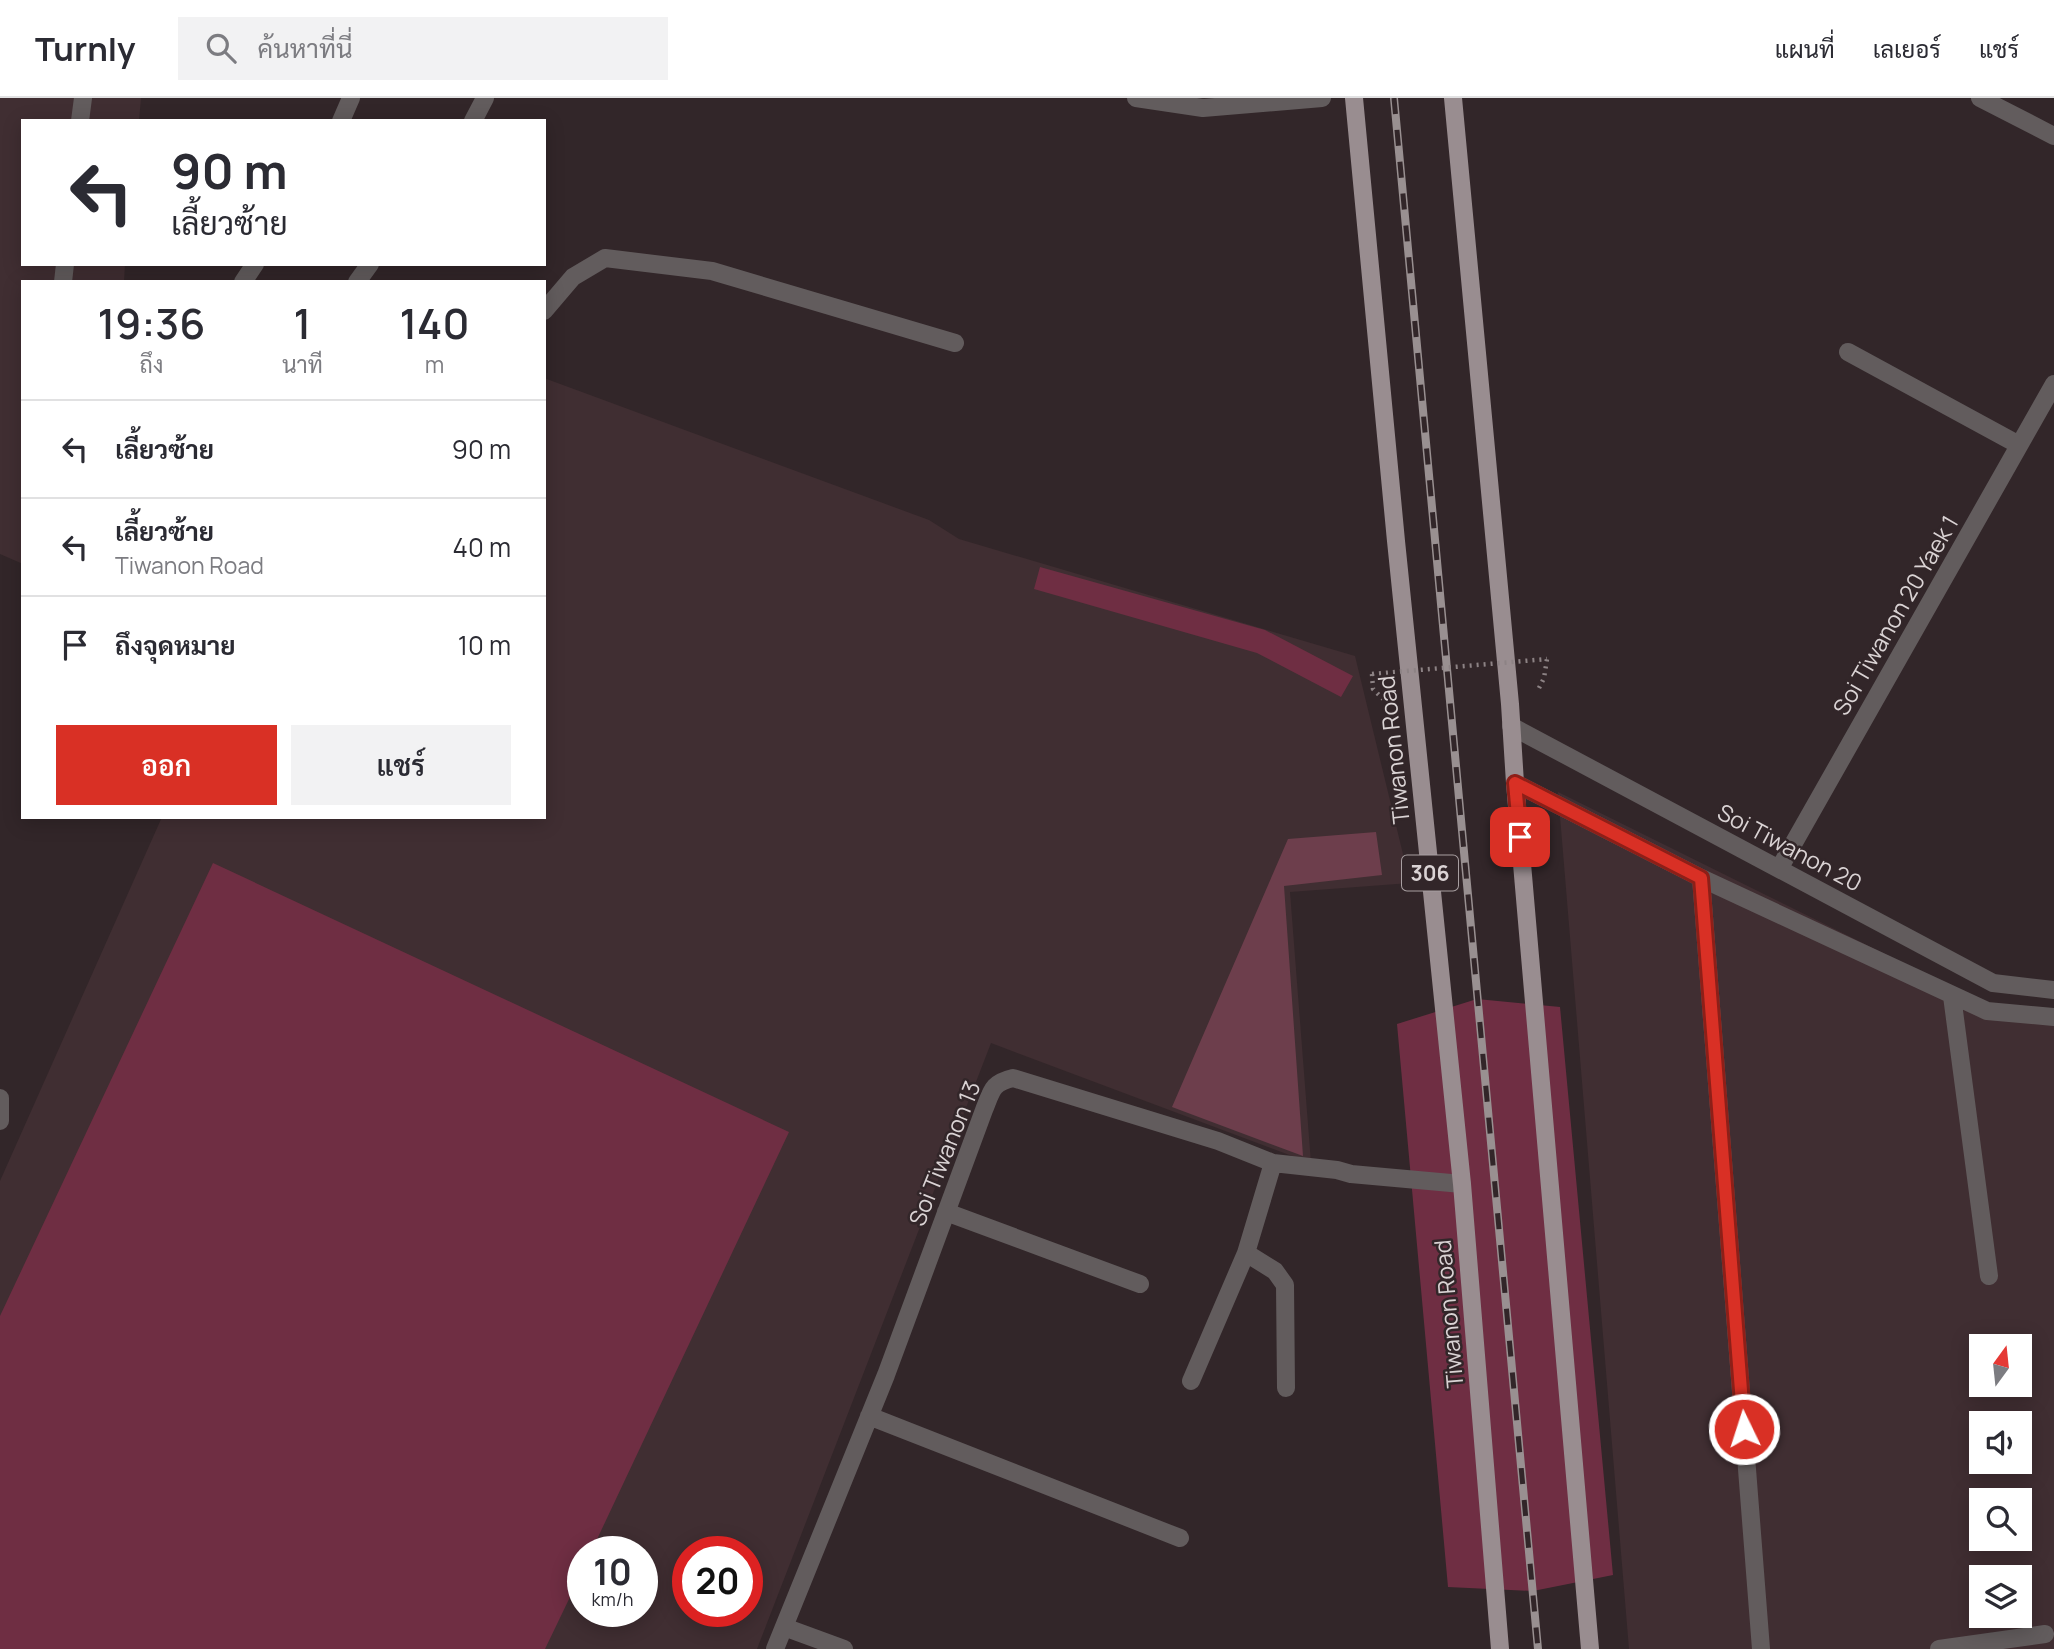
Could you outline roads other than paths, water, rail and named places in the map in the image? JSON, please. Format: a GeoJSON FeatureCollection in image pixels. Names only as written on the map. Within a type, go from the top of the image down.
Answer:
{"type":"FeatureCollection","features":[{"type":"Feature","properties":{"kind":"main road","name":"Tiwanon Road"},"geometry":{"type":"LineString","coordinates":[[1354,98],[1462,1184],[1500,1649]]}},
{"type":"Feature","properties":{"kind":"main road"},"geometry":{"type":"LineString","coordinates":[[1453,98],[1511,726],[1590,1649]]}},
{"type":"Feature","properties":{"kind":"street"},"geometry":{"type":"LineString","coordinates":[[80,119],[83,98]]}},
{"type":"Feature","properties":{"kind":"street"},"geometry":{"type":"LineString","coordinates":[[342,119],[351,98]]}},
{"type":"Feature","properties":{"kind":"street"},"geometry":{"type":"LineString","coordinates":[[474,119],[485,98]]}},
{"type":"Feature","properties":{"kind":"street"},"geometry":{"type":"LineString","coordinates":[[1136,98],[1203,108],[1322,98]]}},
{"type":"Feature","properties":{"kind":"street"},"geometry":{"type":"LineString","coordinates":[[1980,98],[2054,136]]}},
{"type":"Feature","properties":{"kind":"street"},"geometry":{"type":"LineString","coordinates":[[546,309],[573,277],[605,258],[712,271],[955,343]]}},
{"type":"Feature","properties":{"kind":"street"},"geometry":{"type":"LineString","coordinates":[[1848,352],[2019,445]]}},
{"type":"Feature","properties":{"kind":"street","name":"Soi Tiwanon 20 Yaek 1"},"geometry":{"type":"LineString","coordinates":[[1779,869],[2054,384]]}},
{"type":"Feature","properties":{"kind":"street","name":"Soi Tiwanon 20"},"geometry":{"type":"LineString","coordinates":[[1511,726],[1993,983],[2054,990]]}},
{"type":"Feature","properties":{"kind":"street"},"geometry":{"type":"LineString","coordinates":[[1515,783],[1701,878],[1952,996],[1987,1011],[2054,1017]]}},
{"type":"Feature","properties":{"kind":"street"},"geometry":{"type":"LineString","coordinates":[[1701,878],[1761,1649]]}},
{"type":"Feature","properties":{"kind":"street"},"geometry":{"type":"LineString","coordinates":[[1952,996],[1989,1276]]}},
{"type":"Feature","properties":{"kind":"street","name":"Soi Tiwanon 13"},"geometry":{"type":"LineString","coordinates":[[775,1649],[869,1416],[992,1090],[1000,1081],[1013,1078],[1218,1141],[1273,1163],[1338,1170],[1351,1174],[1462,1184]]}},
{"type":"Feature","properties":{"kind":"street"},"geometry":{"type":"LineString","coordinates":[[0,1097],[0,1121]]}},
{"type":"Feature","properties":{"kind":"street"},"geometry":{"type":"LineString","coordinates":[[1191,1381],[1246,1253],[1273,1163]]}},
{"type":"Feature","properties":{"kind":"street"},"geometry":{"type":"LineString","coordinates":[[946,1212],[1140,1284]]}},
{"type":"Feature","properties":{"kind":"street"},"geometry":{"type":"LineString","coordinates":[[1246,1253],[1275,1271],[1285,1285],[1286,1388]]}},
{"type":"Feature","properties":{"kind":"street"},"geometry":{"type":"LineString","coordinates":[[869,1416],[1180,1538]]}},
{"type":"Feature","properties":{"kind":"street"},"geometry":{"type":"LineString","coordinates":[[784,1627],[844,1649]]}},
{"type":"Feature","properties":{"kind":"street"},"geometry":{"type":"LineString","coordinates":[[1939,1649],[2045,1634]]}},
{"type":"Feature","properties":{"kind":"railway"},"geometry":{"type":"LineString","coordinates":[[1394,98],[1538,1649]]}}]}
